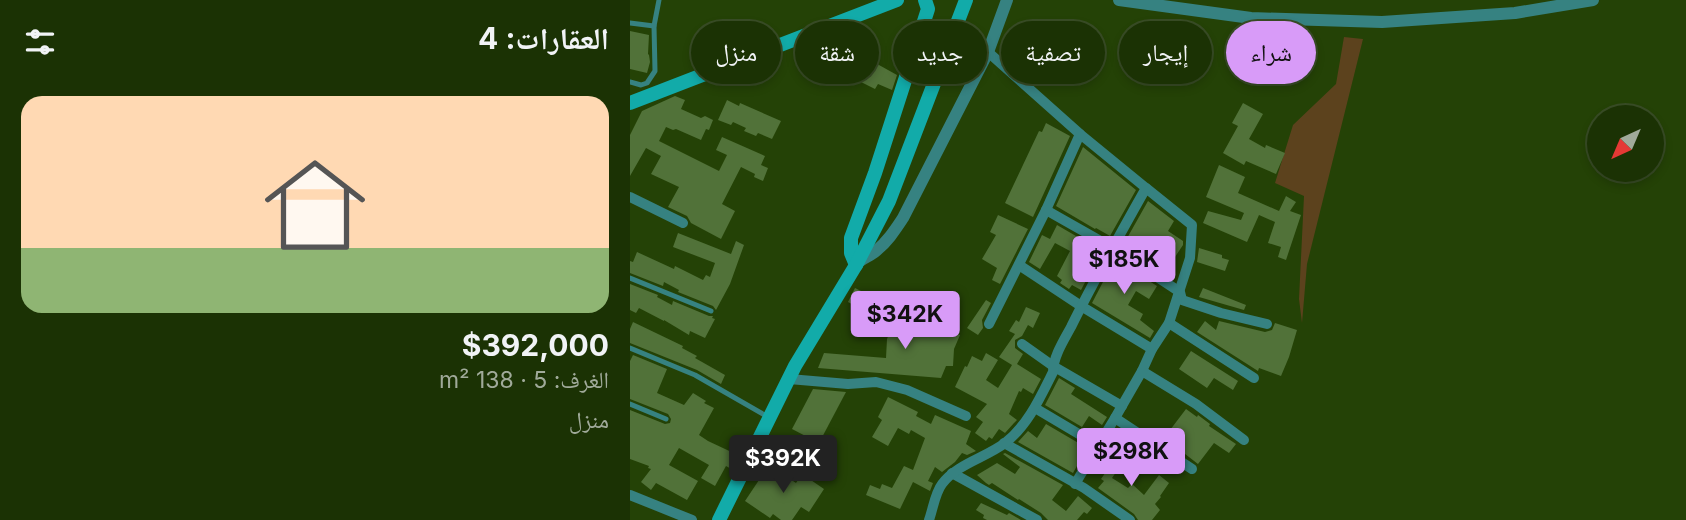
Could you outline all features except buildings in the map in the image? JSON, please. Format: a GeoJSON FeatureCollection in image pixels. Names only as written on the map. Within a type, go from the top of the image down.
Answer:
{"type":"FeatureCollection","features":[{"type":"Feature","properties":{"kind":"main road"},"geometry":{"type":"LineString","coordinates":[[630,103],[897,0]]}},
{"type":"Feature","properties":{"kind":"main road"},"geometry":{"type":"LineString","coordinates":[[856,265],[851,253],[851,238],[928,9],[925,0]]}},
{"type":"Feature","properties":{"kind":"main road"},"geometry":{"type":"LineString","coordinates":[[719,520],[789,379],[856,265],[889,201],[966,0]]}},
{"type":"Feature","properties":{"kind":"street"},"geometry":{"type":"LineString","coordinates":[[856,265],[889,239],[903,218],[988,52],[1007,0]]}},
{"type":"Feature","properties":{"kind":"street"},"geometry":{"type":"LineString","coordinates":[[1119,0],[1251,18],[1382,22],[1515,13],[1592,0]]}},
{"type":"Feature","properties":{"kind":"street"},"geometry":{"type":"LineString","coordinates":[[988,52],[1080,134],[1192,225],[1190,258],[1169,323],[1152,349],[1122,407],[1074,484]]}},
{"type":"Feature","properties":{"kind":"street"},"geometry":{"type":"LineString","coordinates":[[989,324],[1046,210],[1080,134]]}},
{"type":"Feature","properties":{"kind":"street"},"geometry":{"type":"LineString","coordinates":[[929,520],[940,486],[952,473],[1004,443],[1035,408],[1053,372],[1059,349],[1146,188]]}},
{"type":"Feature","properties":{"kind":"street"},"geometry":{"type":"LineString","coordinates":[[630,197],[683,223]]}},
{"type":"Feature","properties":{"kind":"street"},"geometry":{"type":"LineString","coordinates":[[1046,210],[1113,248],[1180,292],[1182,300],[1266,324]]}},
{"type":"Feature","properties":{"kind":"street"},"geometry":{"type":"LineString","coordinates":[[1019,265],[1152,349]]}},
{"type":"Feature","properties":{"kind":"street"},"geometry":{"type":"LineString","coordinates":[[1169,323],[1254,378]]}},
{"type":"Feature","properties":{"kind":"street"},"geometry":{"type":"LineString","coordinates":[[1022,344],[1122,407]]}},
{"type":"Feature","properties":{"kind":"street"},"geometry":{"type":"LineString","coordinates":[[1142,371],[1196,404],[1244,440]]}},
{"type":"Feature","properties":{"kind":"street"},"geometry":{"type":"LineString","coordinates":[[789,379],[848,384],[876,382],[907,390],[966,416]]}},
{"type":"Feature","properties":{"kind":"street"},"geometry":{"type":"LineString","coordinates":[[1035,408],[1098,446]]}},
{"type":"Feature","properties":{"kind":"street"},"geometry":{"type":"LineString","coordinates":[[1115,418],[1192,469]]}},
{"type":"Feature","properties":{"kind":"street"},"geometry":{"type":"LineString","coordinates":[[1004,443],[1084,488],[1130,520]]}},
{"type":"Feature","properties":{"kind":"street"},"geometry":{"type":"LineString","coordinates":[[952,473],[1037,520]]}},
{"type":"Feature","properties":{"kind":"street"},"geometry":{"type":"LineString","coordinates":[[630,495],[692,520]]}},
{"type":"Feature","properties":{"kind":"lane"},"geometry":{"type":"LineString","coordinates":[[630,82],[641,85],[647,83],[655,71],[654,26],[659,0]]}},
{"type":"Feature","properties":{"kind":"lane"},"geometry":{"type":"LineString","coordinates":[[630,23],[654,26]]}},
{"type":"Feature","properties":{"kind":"lane"},"geometry":{"type":"LineString","coordinates":[[630,278],[711,311]]}},
{"type":"Feature","properties":{"kind":"lane"},"geometry":{"type":"LineString","coordinates":[[630,348],[695,375],[769,418]]}},
{"type":"Feature","properties":{"kind":"lane"},"geometry":{"type":"LineString","coordinates":[[630,404],[666,419]]}},
{"type":"Feature","properties":{"kind":"shaded area"},"geometry":{"type":"Polygon","coordinates":[[[1344,37],[1363,39],[1307,264],[1302,323],[1299,299],[1304,196],[1275,183],[1293,125],[1336,84],[1344,37]]]}}]}
